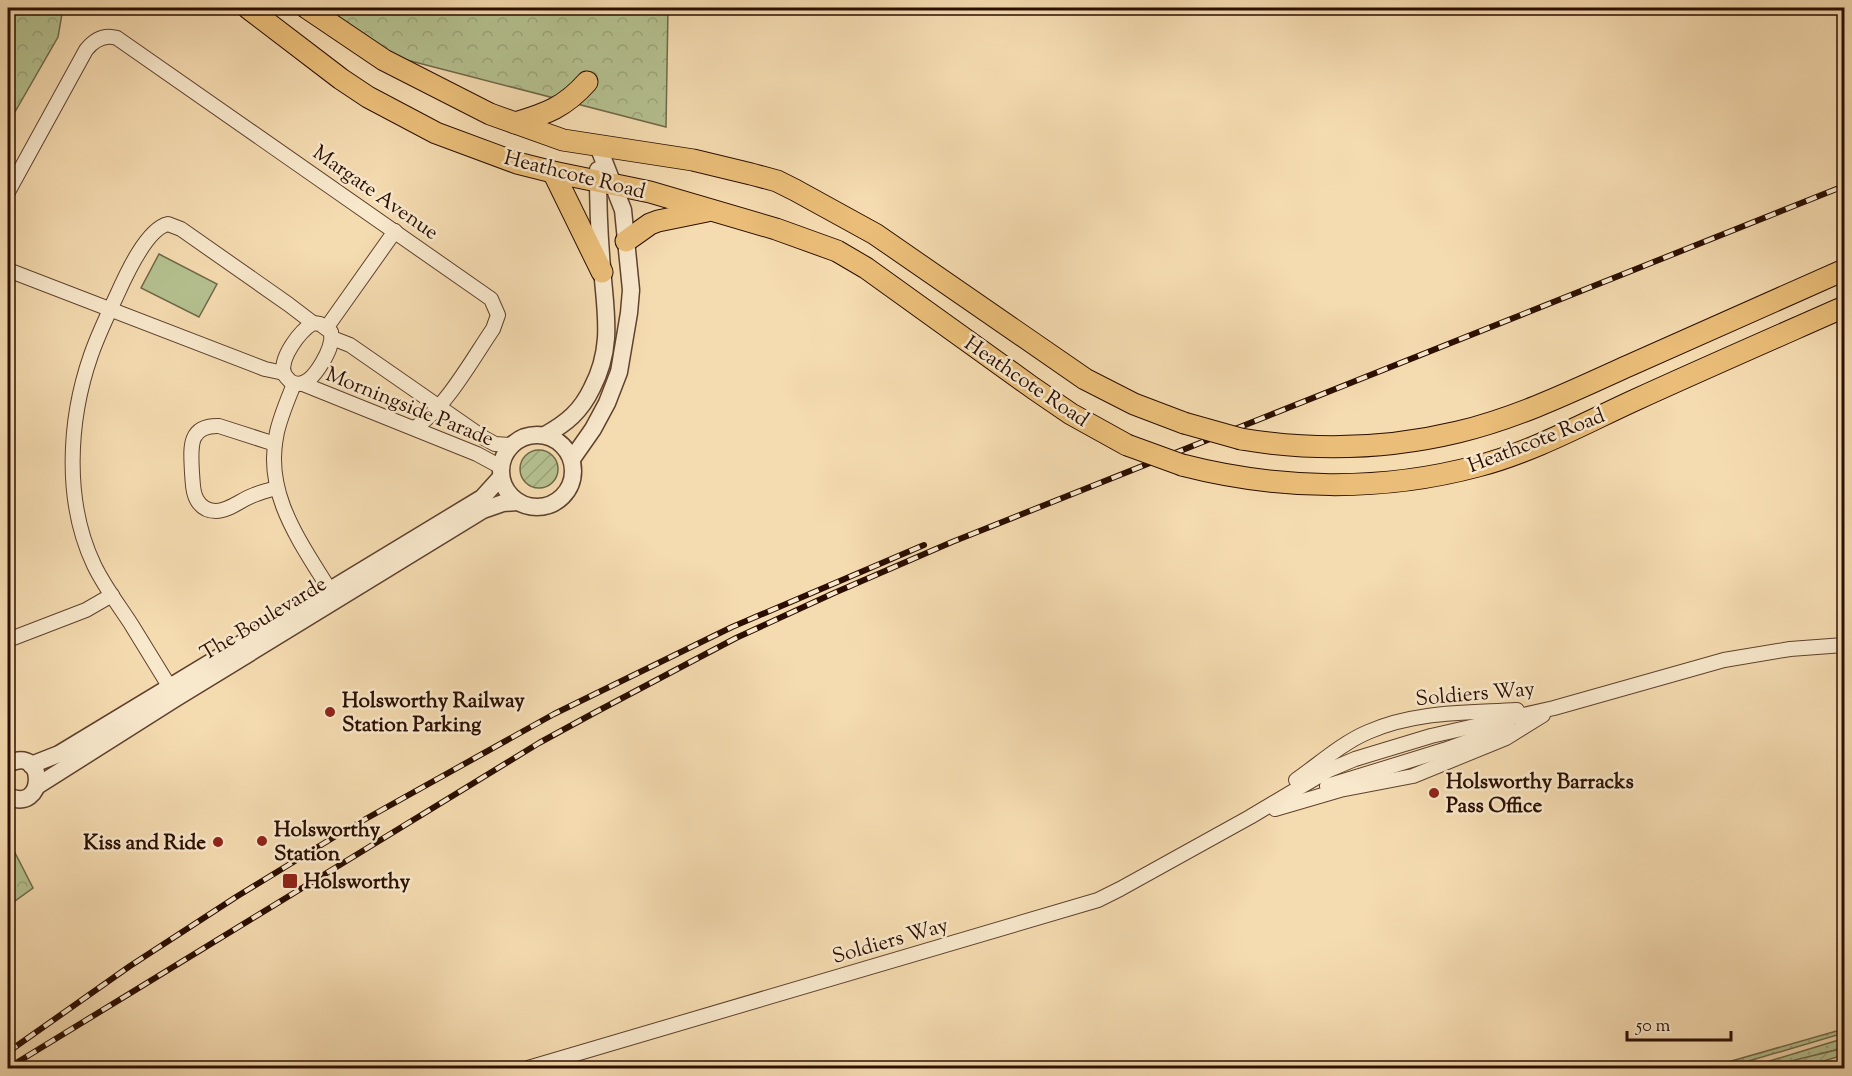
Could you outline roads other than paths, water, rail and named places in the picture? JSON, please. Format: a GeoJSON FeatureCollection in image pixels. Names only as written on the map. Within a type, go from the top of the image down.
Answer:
{"type":"FeatureCollection","features":[{"type":"Feature","properties":{"kind":"main road","name":"Heathcote Road"},"geometry":{"type":"LineString","coordinates":[[248,8],[341,79],[397,114],[436,134],[473,148],[553,172],[650,192],[776,229],[837,251],[866,268],[1062,407],[1127,445],[1182,465],[1223,476],[1254,481],[1345,485],[1428,477],[1480,466],[1567,432],[1845,307]]}},
{"type":"Feature","properties":{"kind":"main road","name":"Heathcote Road"},"geometry":{"type":"LineString","coordinates":[[307,8],[384,60],[490,114],[563,140],[693,160],[759,176],[795,190],[875,234],[1085,379],[1134,404],[1184,423],[1241,439],[1280,446],[1325,447],[1410,441],[1471,429],[1501,420],[1559,397],[1845,270]]}},
{"type":"Feature","properties":{"kind":"main road"},"geometry":{"type":"LineString","coordinates":[[515,123],[562,106],[587,82]]}},
{"type":"Feature","properties":{"kind":"main road"},"geometry":{"type":"LineString","coordinates":[[553,172],[602,272]]}},
{"type":"Feature","properties":{"kind":"main road"},"geometry":{"type":"LineString","coordinates":[[626,241],[658,220],[711,210]]}},
{"type":"Feature","properties":{"kind":"street","name":"Margate Avenue"},"geometry":{"type":"LineString","coordinates":[[8,192],[85,53],[101,38],[113,37],[121,41],[491,298],[498,315],[493,329],[439,407],[428,419],[414,428]]}},
{"type":"Feature","properties":{"kind":"street"},"geometry":{"type":"LineString","coordinates":[[572,459],[600,418],[619,372],[631,290],[623,210],[605,183],[598,147]]}},
{"type":"Feature","properties":{"kind":"street"},"geometry":{"type":"LineString","coordinates":[[545,435],[574,416],[586,401],[602,367],[607,327],[597,216],[605,183]]}},
{"type":"Feature","properties":{"kind":"street"},"geometry":{"type":"LineString","coordinates":[[173,692],[94,564],[77,507],[74,458],[75,424],[91,354],[121,287],[150,237],[162,226],[168,224],[181,229],[313,323],[295,340],[284,364],[287,379],[299,384]]}},
{"type":"Feature","properties":{"kind":"street"},"geometry":{"type":"LineString","coordinates":[[329,590],[289,523],[277,488],[273,466],[275,444],[281,418],[299,384],[317,371],[329,349],[329,333],[395,231]]}},
{"type":"Feature","properties":{"kind":"street"},"geometry":{"type":"LineString","coordinates":[[8,270],[265,369],[284,373]]}},
{"type":"Feature","properties":{"kind":"street","name":"Morningside Parade"},"geometry":{"type":"LineString","coordinates":[[313,323],[320,324],[329,333],[350,345],[484,438],[495,444],[511,445]]}},
{"type":"Feature","properties":{"kind":"street","name":"Morningside Parade"},"geometry":{"type":"LineString","coordinates":[[299,384],[477,454],[501,472]]}},
{"type":"Feature","properties":{"kind":"street"},"geometry":{"type":"LineString","coordinates":[[275,444],[219,426],[212,426],[199,431],[194,437],[191,453],[194,495],[201,506],[208,510],[220,511],[257,493],[277,488]]}},
{"type":"Feature","properties":{"kind":"street"},"geometry":{"type":"LineString","coordinates":[[530,435],[545,435],[561,443],[572,459],[573,476],[567,492],[561,498],[554,503],[536,508],[518,502],[510,496],[501,472],[506,452],[511,445],[530,435]]}},
{"type":"Feature","properties":{"kind":"street","name":"The Boulevarde"},"geometry":{"type":"LineString","coordinates":[[8,795],[12,798],[23,798],[30,795],[37,786],[173,692],[329,590],[482,498],[501,472]]}},
{"type":"Feature","properties":{"kind":"street","name":"The Boulevarde"},"geometry":{"type":"LineString","coordinates":[[31,765],[59,754],[173,692],[483,510],[503,503],[518,502]]}},
{"type":"Feature","properties":{"kind":"street"},"geometry":{"type":"LineString","coordinates":[[8,640],[86,610],[112,595]]}},
{"type":"Feature","properties":{"kind":"street","name":"Soldiers Way"},"geometry":{"type":"LineString","coordinates":[[528,1068],[1098,900],[1250,817],[1329,770],[1355,759],[1431,736],[1554,708],[1724,660],[1790,649],[1845,645]]}},
{"type":"Feature","properties":{"kind":"street","name":"Soldiers Way"},"geometry":{"type":"LineString","coordinates":[[1250,817],[1265,802],[1348,744],[1382,727],[1421,716],[1554,708]]}},
{"type":"Feature","properties":{"kind":"street","name":"Soldiers Way"},"geometry":{"type":"LineString","coordinates":[[1250,817],[1331,792],[1413,776],[1506,738],[1554,708]]}},
{"type":"Feature","properties":{"kind":"street"},"geometry":{"type":"LineString","coordinates":[[8,764],[18,760],[31,765],[37,773],[37,786]]}},
{"type":"Feature","properties":{"kind":"railway"},"geometry":{"type":"LineString","coordinates":[[8,1068],[539,743],[736,638],[952,542],[1844,186]]}},
{"type":"Feature","properties":{"kind":"railway"},"geometry":{"type":"LineString","coordinates":[[8,1052],[130,966],[236,897],[344,831],[554,714],[732,627],[924,545]]}},
{"type":"Feature","properties":{"kind":"place","name":"Holsworthy Railway Station Parking"},"geometry":{"type":"Point","coordinates":[330,712]}},
{"type":"Feature","properties":{"kind":"place","name":"Holsworthy Barracks Pass Office"},"geometry":{"type":"Point","coordinates":[1434,793]}},
{"type":"Feature","properties":{"kind":"place","name":"Holsworthy Station"},"geometry":{"type":"Point","coordinates":[262,841]}},
{"type":"Feature","properties":{"kind":"place","name":"Kiss and Ride"},"geometry":{"type":"Point","coordinates":[218,842]}},
{"type":"Feature","properties":{"kind":"place","name":"Holsworthy"},"geometry":{"type":"Point","coordinates":[290,881]}}]}
